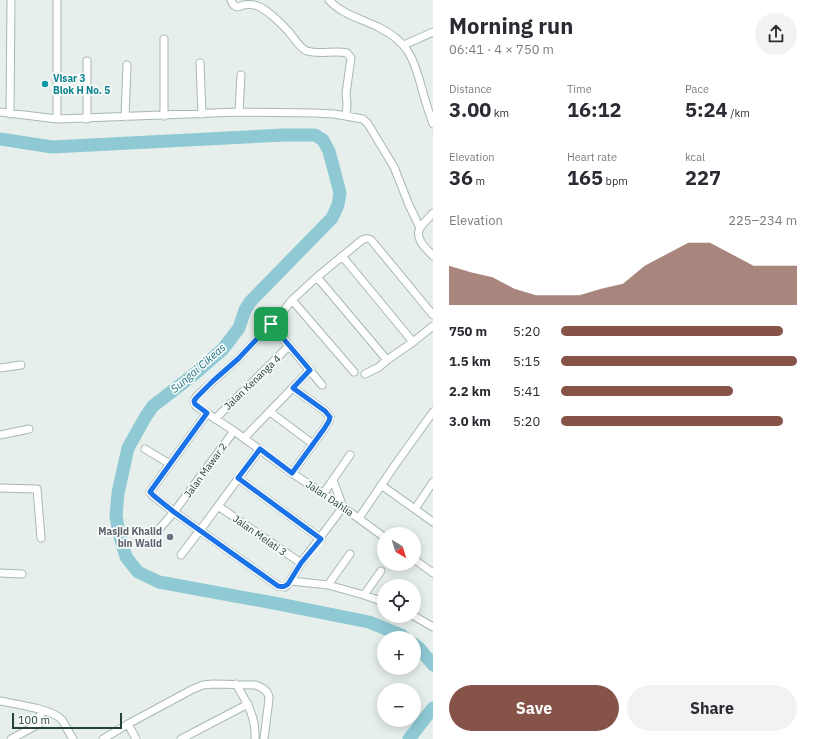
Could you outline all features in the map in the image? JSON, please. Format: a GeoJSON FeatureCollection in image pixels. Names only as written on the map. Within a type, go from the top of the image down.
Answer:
{"type":"FeatureCollection","features":[{"type":"Feature","properties":{"kind":"street"},"geometry":{"type":"LineString","coordinates":[[57,0],[57,119]]}},
{"type":"Feature","properties":{"kind":"street"},"geometry":{"type":"LineString","coordinates":[[231,0],[237,7],[246,4],[253,4],[264,9],[287,30],[302,48],[308,51],[347,53],[351,58],[346,93],[346,116]]}},
{"type":"Feature","properties":{"kind":"street"},"geometry":{"type":"LineString","coordinates":[[330,0],[346,12],[389,32],[404,45],[414,62],[433,124]]}},
{"type":"Feature","properties":{"kind":"street"},"geometry":{"type":"LineString","coordinates":[[10,114],[11,1]]}},
{"type":"Feature","properties":{"kind":"street"},"geometry":{"type":"LineString","coordinates":[[404,45],[433,32]]}},
{"type":"Feature","properties":{"kind":"street"},"geometry":{"type":"LineString","coordinates":[[164,39],[164,116]]}},
{"type":"Feature","properties":{"kind":"street"},"geometry":{"type":"LineString","coordinates":[[87,61],[87,119]]}},
{"type":"Feature","properties":{"kind":"street"},"geometry":{"type":"LineString","coordinates":[[200,63],[202,114]]}},
{"type":"Feature","properties":{"kind":"street"},"geometry":{"type":"LineString","coordinates":[[125,117],[128,65]]}},
{"type":"Feature","properties":{"kind":"street"},"geometry":{"type":"LineString","coordinates":[[239,112],[241,75]]}},
{"type":"Feature","properties":{"kind":"street"},"geometry":{"type":"LineString","coordinates":[[0,112],[57,119],[239,112],[334,114],[362,119],[368,124],[394,167],[420,228]]}},
{"type":"Feature","properties":{"kind":"street"},"geometry":{"type":"LineString","coordinates":[[433,213],[420,228],[418,234],[418,238],[433,256]]}},
{"type":"Feature","properties":{"kind":"street"},"geometry":{"type":"LineString","coordinates":[[322,385],[271,324],[292,300],[317,276],[362,240],[366,238],[369,239],[376,246],[433,315]]}},
{"type":"Feature","properties":{"kind":"street"},"geometry":{"type":"LineString","coordinates":[[342,256],[413,342]]}},
{"type":"Feature","properties":{"kind":"street"},"geometry":{"type":"LineString","coordinates":[[317,276],[387,360]]}},
{"type":"Feature","properties":{"kind":"street"},"geometry":{"type":"LineString","coordinates":[[292,300],[354,372]]}},
{"type":"Feature","properties":{"kind":"street","name":"Jalan Dahlia"},"geometry":{"type":"LineString","coordinates":[[271,324],[238,359],[196,398],[194,401],[196,406],[377,532]]}},
{"type":"Feature","properties":{"kind":"street"},"geometry":{"type":"LineString","coordinates":[[365,374],[379,367],[433,326]]}},
{"type":"Feature","properties":{"kind":"street","name":"Jalan Kenanga 4"},"geometry":{"type":"LineString","coordinates":[[215,419],[289,346]]}},
{"type":"Feature","properties":{"kind":"street"},"geometry":{"type":"LineString","coordinates":[[0,368],[21,365]]}},
{"type":"Feature","properties":{"kind":"street"},"geometry":{"type":"LineString","coordinates":[[244,438],[310,370]]}},
{"type":"Feature","properties":{"kind":"street"},"geometry":{"type":"LineString","coordinates":[[292,473],[324,429],[330,417],[325,411],[293,388]]}},
{"type":"Feature","properties":{"kind":"street"},"geometry":{"type":"LineString","coordinates":[[270,412],[313,444]]}},
{"type":"Feature","properties":{"kind":"street"},"geometry":{"type":"LineString","coordinates":[[359,518],[433,412]]}},
{"type":"Feature","properties":{"kind":"street"},"geometry":{"type":"LineString","coordinates":[[207,413],[150,492],[174,512],[278,586],[285,587],[291,581],[301,563],[321,539],[343,507],[333,480]]}},
{"type":"Feature","properties":{"kind":"street"},"geometry":{"type":"LineString","coordinates":[[0,435],[29,430]]}},
{"type":"Feature","properties":{"kind":"street","name":"Jalan Mawar 2"},"geometry":{"type":"LineString","coordinates":[[160,528],[174,512],[234,431]]}},
{"type":"Feature","properties":{"kind":"street"},"geometry":{"type":"LineString","coordinates":[[145,449],[170,464]]}},
{"type":"Feature","properties":{"kind":"street"},"geometry":{"type":"LineString","coordinates":[[181,555],[260,449]]}},
{"type":"Feature","properties":{"kind":"street"},"geometry":{"type":"LineString","coordinates":[[323,494],[350,455]]}},
{"type":"Feature","properties":{"kind":"street"},"geometry":{"type":"LineString","coordinates":[[238,478],[321,539]]}},
{"type":"Feature","properties":{"kind":"street"},"geometry":{"type":"LineString","coordinates":[[415,509],[433,482]]}},
{"type":"Feature","properties":{"kind":"street"},"geometry":{"type":"LineString","coordinates":[[382,485],[433,522]]}},
{"type":"Feature","properties":{"kind":"street"},"geometry":{"type":"LineString","coordinates":[[0,488],[37,490],[41,538]]}},
{"type":"Feature","properties":{"kind":"street","name":"Jalan Melati 3"},"geometry":{"type":"LineString","coordinates":[[218,506],[301,563]]}},
{"type":"Feature","properties":{"kind":"street"},"geometry":{"type":"LineString","coordinates":[[328,585],[350,554]]}},
{"type":"Feature","properties":{"kind":"street"},"geometry":{"type":"LineString","coordinates":[[421,564],[433,573]]}},
{"type":"Feature","properties":{"kind":"street"},"geometry":{"type":"LineString","coordinates":[[364,595],[381,572]]}},
{"type":"Feature","properties":{"kind":"street"},"geometry":{"type":"LineString","coordinates":[[0,573],[22,574]]}},
{"type":"Feature","properties":{"kind":"street"},"geometry":{"type":"LineString","coordinates":[[291,581],[328,585],[377,600]]}},
{"type":"Feature","properties":{"kind":"street"},"geometry":{"type":"LineString","coordinates":[[421,620],[433,627]]}},
{"type":"Feature","properties":{"kind":"street"},"geometry":{"type":"LineString","coordinates":[[236,684],[251,710],[256,730],[253,738]]}},
{"type":"Feature","properties":{"kind":"street"},"geometry":{"type":"LineString","coordinates":[[103,739],[128,724],[203,685],[236,684],[256,686],[267,691],[269,699],[264,739]]}},
{"type":"Feature","properties":{"kind":"street"},"geometry":{"type":"LineString","coordinates":[[0,701],[42,710],[56,715],[73,739]]}},
{"type":"Feature","properties":{"kind":"street"},"geometry":{"type":"LineString","coordinates":[[181,739],[248,704]]}},
{"type":"Feature","properties":{"kind":"street"},"geometry":{"type":"LineString","coordinates":[[11,739],[37,726],[42,710]]}},
{"type":"Feature","properties":{"kind":"street"},"geometry":{"type":"LineString","coordinates":[[128,724],[136,739]]}},
{"type":"Feature","properties":{"kind":"waterway","name":"Sungai Cikeas"},"geometry":{"type":"LineString","coordinates":[[0,139],[52,147],[284,135],[315,135],[323,140],[329,151],[340,193],[338,205],[332,218],[250,302],[245,310],[239,328],[223,349],[192,376],[153,406],[128,448],[118,493],[116,516],[126,557],[138,572],[159,582],[369,622],[391,631]]}},
{"type":"Feature","properties":{"kind":"waterway","name":"Sungai Cikeas"},"geometry":{"type":"LineString","coordinates":[[421,650],[433,665]]}},
{"type":"Feature","properties":{"kind":"waterway","name":"Sungai Cikeas"},"geometry":{"type":"LineString","coordinates":[[409,739],[433,708]]}},
{"type":"Feature","properties":{"kind":"place","name":"Visar 3 Blok H No. 5"},"geometry":{"type":"Point","coordinates":[45,84]}},
{"type":"Feature","properties":{"kind":"place","name":"Masjid Khalid bin Walid"},"geometry":{"type":"Point","coordinates":[170,537]}},
{"type":"Feature","properties":{"kind":"route"},"geometry":{"type":"LineString","coordinates":[[271,324],[310,370],[293,388],[325,411],[330,417],[324,429],[292,473],[260,449],[238,478],[321,539],[301,563],[291,581],[285,587],[278,586],[174,512],[150,492],[207,413],[196,406],[194,401],[196,398],[238,359],[271,324]]}}]}
